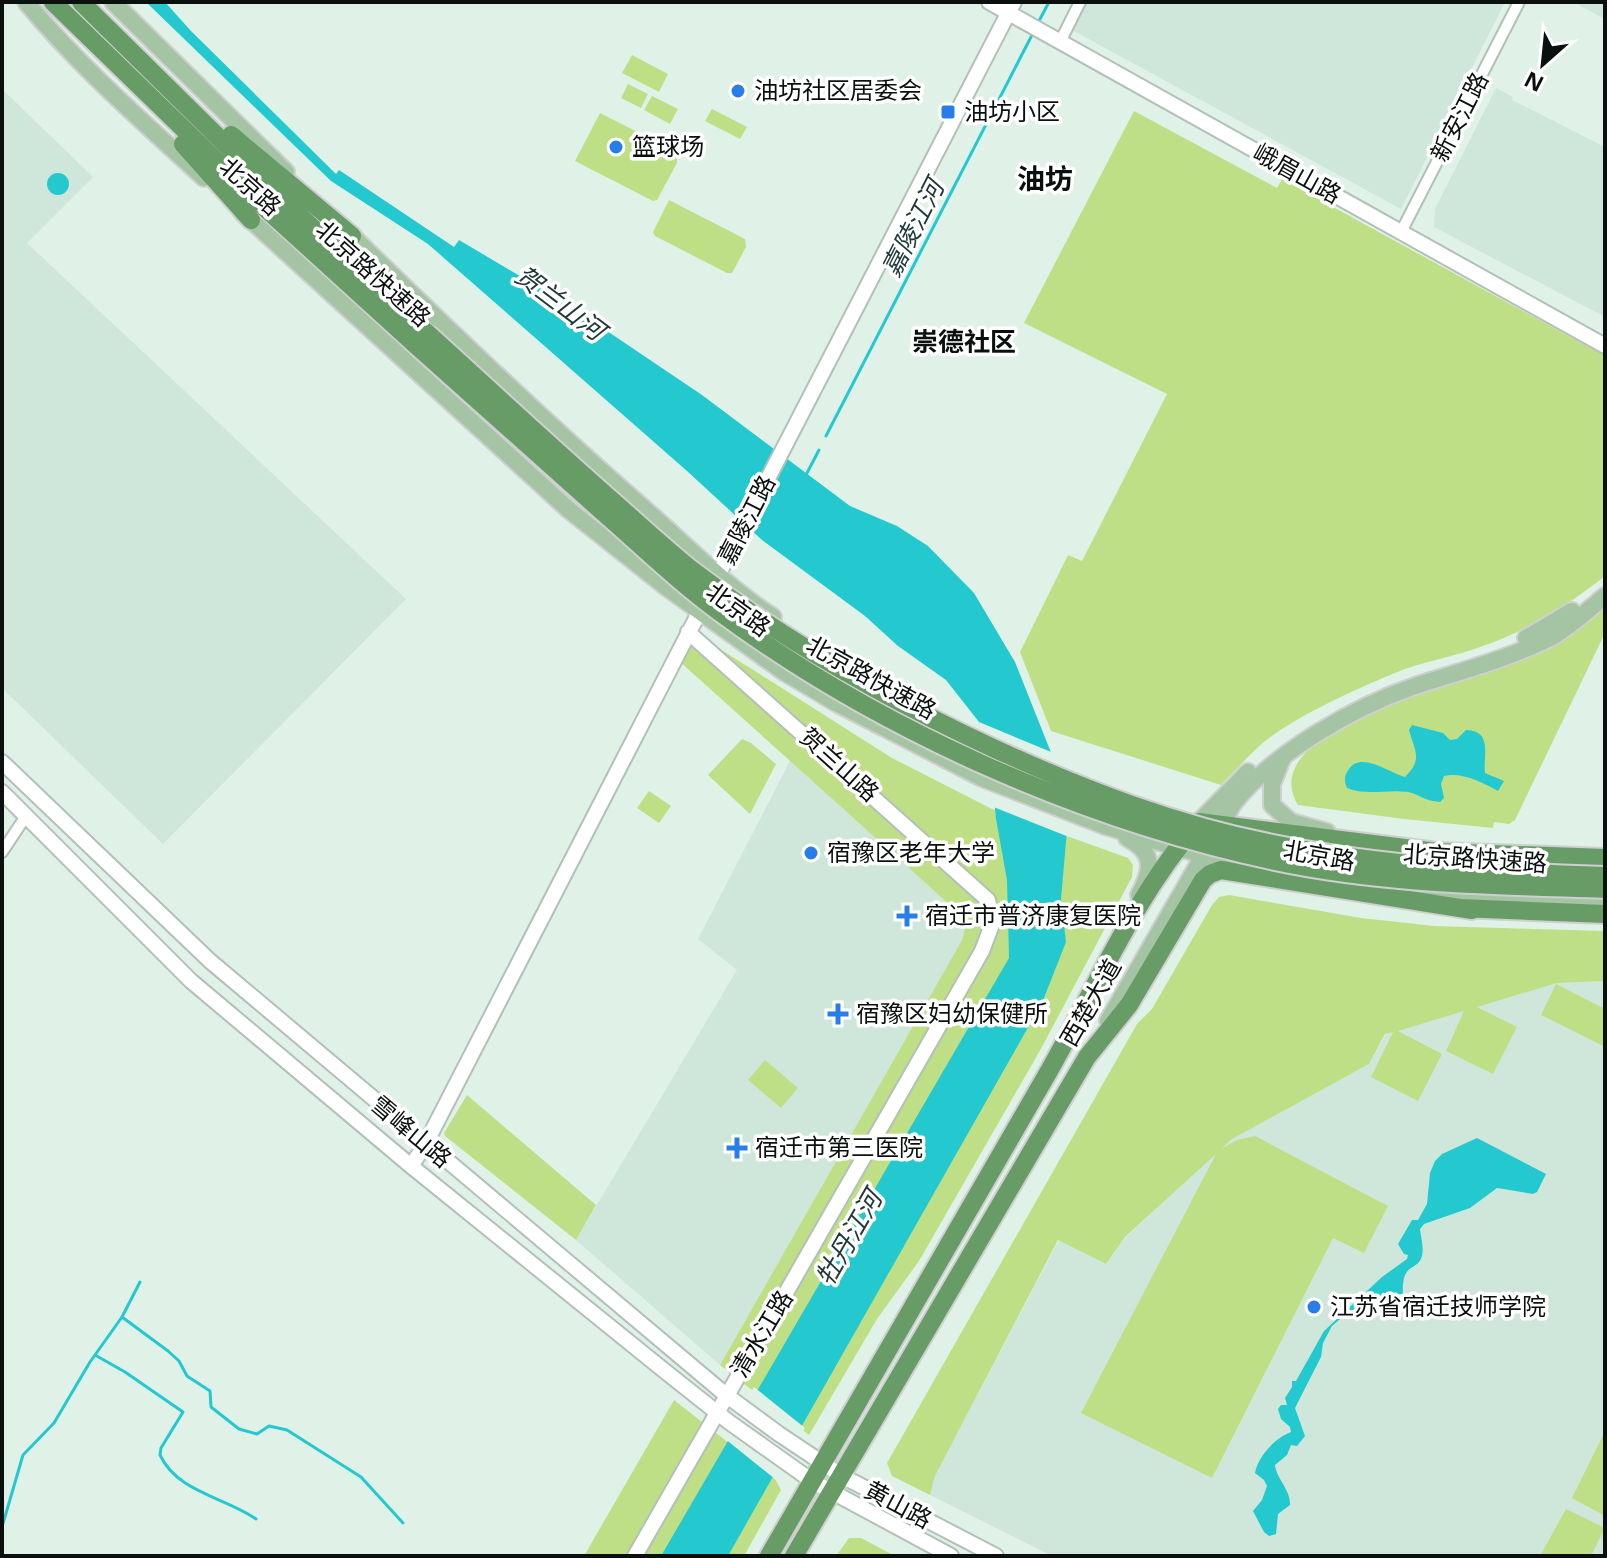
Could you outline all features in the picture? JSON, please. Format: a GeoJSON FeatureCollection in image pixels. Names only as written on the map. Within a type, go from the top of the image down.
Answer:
{"type":"FeatureCollection","features":[{"type":"Feature","properties":{"kind":"highway"},"geometry":{"type":"LineString","coordinates":[[44,2],[73,37],[176,137],[251,220]]}},
{"type":"Feature","properties":{"kind":"highway","name":"北京路快速路"},"geometry":{"type":"LineString","coordinates":[[53,2],[264,207],[690,569],[749,613],[849,675],[944,725],[1124,804],[1173,820],[1276,845],[1394,863],[1605,876]]}},
{"type":"Feature","properties":{"kind":"highway","name":"北京路快速路"},"geometry":{"type":"LineString","coordinates":[[81,2],[422,340],[713,608],[810,674],[948,748],[1090,808],[1175,836],[1277,861],[1419,881],[1605,889]]}},
{"type":"Feature","properties":{"kind":"highway"},"geometry":{"type":"LineString","coordinates":[[88,2],[233,137],[352,236]]}},
{"type":"Feature","properties":{"kind":"highway"},"geometry":{"type":"LineString","coordinates":[[1199,822],[1437,852],[1605,858]]}},
{"type":"Feature","properties":{"kind":"highway","name":"西楚大道"},"geometry":{"type":"LineString","coordinates":[[824,1464],[1064,1045],[1151,885],[1176,848],[1199,822]]}},
{"type":"Feature","properties":{"kind":"highway"},"geometry":{"type":"LineString","coordinates":[[1087,1057],[1129,1005],[1198,889],[1210,874],[1221,870],[1472,910],[1605,914]]}},
{"type":"Feature","properties":{"kind":"highway"},"geometry":{"type":"LineString","coordinates":[[1295,878],[1413,901]]}},
{"type":"Feature","properties":{"kind":"highway","name":"西楚大道"},"geometry":{"type":"LineString","coordinates":[[794,1556],[1087,1057]]}},
{"type":"Feature","properties":{"kind":"highway"},"geometry":{"type":"LineString","coordinates":[[769,1556],[824,1464]]}},
{"type":"Feature","properties":{"kind":"main road","name":"北京路"},"geometry":{"type":"LineString","coordinates":[[26,2],[40,21],[110,92],[569,510],[784,672],[838,704],[982,778],[1068,813],[1203,856],[1295,878],[1411,893],[1605,901]]}},
{"type":"Feature","properties":{"kind":"main road","name":"北京路"},"geometry":{"type":"LineString","coordinates":[[113,2],[352,236],[589,461],[718,575],[764,611],[865,676],[977,737],[1139,804],[1199,822]]}},
{"type":"Feature","properties":{"kind":"main road","name":"西楚大道"},"geometry":{"type":"LineString","coordinates":[[1199,822],[1235,783],[1268,754],[1321,720],[1399,684],[1465,664],[1518,643],[1564,616],[1605,586]]}},
{"type":"Feature","properties":{"kind":"main road","name":"西楚大道"},"geometry":{"type":"LineString","coordinates":[[1087,1057],[1220,826],[1248,785],[1268,767],[1326,727],[1383,699],[1509,656],[1556,635],[1605,596]]}},
{"type":"Feature","properties":{"kind":"main road"},"geometry":{"type":"LineString","coordinates":[[1282,759],[1274,774],[1270,794],[1272,805],[1280,815],[1291,822],[1387,846]]}},
{"type":"Feature","properties":{"kind":"main road"},"geometry":{"type":"LineString","coordinates":[[1064,1045],[1143,888],[1149,870],[1148,856],[1142,847],[1105,826]]}},
{"type":"Feature","properties":{"kind":"main road","name":"北京路"},"geometry":{"type":"LineString","coordinates":[[1220,826],[1292,844],[1409,857],[1514,865],[1605,864]]}},
{"type":"Feature","properties":{"kind":"street","name":"峨眉山路"},"geometry":{"type":"LineString","coordinates":[[989,2],[1011,8],[1060,42],[1605,346]]}},
{"type":"Feature","properties":{"kind":"street"},"geometry":{"type":"LineString","coordinates":[[1060,42],[1080,2]]}},
{"type":"Feature","properties":{"kind":"street","name":"新安江路"},"geometry":{"type":"LineString","coordinates":[[1401,232],[1519,2]]}},
{"type":"Feature","properties":{"kind":"street","name":"嘉陵江路"},"geometry":{"type":"LineString","coordinates":[[411,1166],[425,1145],[1011,8]]}},
{"type":"Feature","properties":{"kind":"street","name":"贺兰山路"},"geometry":{"type":"LineString","coordinates":[[688,632],[988,900]]}},
{"type":"Feature","properties":{"kind":"street","name":"雪峰山路"},"geometry":{"type":"LineString","coordinates":[[2,762],[210,961],[425,1145],[726,1395],[824,1464],[836,1483]]}},
{"type":"Feature","properties":{"kind":"street","name":"雪峰山路"},"geometry":{"type":"LineString","coordinates":[[2,792],[191,981],[411,1166],[716,1412],[812,1481]]}},
{"type":"Feature","properties":{"kind":"street"},"geometry":{"type":"LineString","coordinates":[[2,852],[26,816]]}},
{"type":"Feature","properties":{"kind":"street","name":"清水江路"},"geometry":{"type":"LineString","coordinates":[[635,1556],[982,951],[993,922],[988,900]]}},
{"type":"Feature","properties":{"kind":"street","name":"黄山路"},"geometry":{"type":"LineString","coordinates":[[812,1481],[836,1483],[996,1556]]}},
{"type":"Feature","properties":{"kind":"street","name":"黄山路"},"geometry":{"type":"LineString","coordinates":[[836,1483],[951,1556]]}},
{"type":"Feature","properties":{"kind":"shaded area"},"geometry":{"type":"Polygon","coordinates":[[[1086,2],[1505,2],[1401,209],[1072,30],[1086,2]]]}},
{"type":"Feature","properties":{"kind":"shaded area"},"geometry":{"type":"Polygon","coordinates":[[[1573,2],[1605,2],[1605,19],[1573,2]]]}},
{"type":"Feature","properties":{"kind":"shaded area"},"geometry":{"type":"Polygon","coordinates":[[[1496,88],[1513,97],[1512,100],[1605,147],[1605,317],[1434,227],[1435,209],[1496,88]]]}},
{"type":"Feature","properties":{"kind":"shaded area"},"geometry":{"type":"Polygon","coordinates":[[[2,89],[93,177],[27,243],[406,599],[163,844],[2,688],[2,89]]]}},
{"type":"Feature","properties":{"kind":"shaded area"},"geometry":{"type":"Polygon","coordinates":[[[790,761],[962,916],[966,924],[962,940],[720,1365],[576,1240],[737,970],[698,939],[790,761]]]}},
{"type":"Feature","properties":{"kind":"shaded area","name":"江苏省宿迁技师学院"},"geometry":{"type":"Polygon","coordinates":[[[1605,981],[1605,1556],[1052,1556],[930,1495],[935,1476],[1059,1240],[1106,1264],[1125,1238],[1231,1139],[1369,1064],[1387,1033],[1557,983],[1605,981]]]}},
{"type":"Feature","properties":{"kind":"green space"},"geometry":{"type":"Polygon","coordinates":[[[632,55],[668,74],[659,92],[622,73],[632,55]]]}},
{"type":"Feature","properties":{"kind":"green space"},"geometry":{"type":"Polygon","coordinates":[[[628,84],[648,94],[641,108],[621,98],[628,84]]]}},
{"type":"Feature","properties":{"kind":"green space"},"geometry":{"type":"Polygon","coordinates":[[[652,96],[678,109],[670,124],[644,110],[652,96]]]}},
{"type":"Feature","properties":{"kind":"green space"},"geometry":{"type":"Polygon","coordinates":[[[712,109],[747,127],[740,139],[705,121],[712,109]]]}},
{"type":"Feature","properties":{"kind":"green space"},"geometry":{"type":"Polygon","coordinates":[[[1134,111],[1277,188],[1282,179],[1605,356],[1605,576],[1562,607],[1516,633],[1472,650],[1406,669],[1314,711],[1269,738],[1221,785],[1051,731],[1020,652],[1068,555],[1082,561],[1167,394],[1024,323],[1134,111]]]}},
{"type":"Feature","properties":{"kind":"green space"},"geometry":{"type":"Polygon","coordinates":[[[600,113],[677,152],[677,163],[657,200],[653,201],[575,161],[600,113]]]}},
{"type":"Feature","properties":{"kind":"green space"},"geometry":{"type":"Polygon","coordinates":[[[669,200],[745,239],[746,247],[732,273],[655,236],[653,232],[669,200]]]}},
{"type":"Feature","properties":{"kind":"green space"},"geometry":{"type":"Polygon","coordinates":[[[1605,609],[1605,633],[1515,820],[1509,824],[1494,822],[1493,828],[1298,805],[1292,791],[1296,766],[1314,745],[1349,720],[1578,626],[1605,609]]]}},
{"type":"Feature","properties":{"kind":"green space"},"geometry":{"type":"Polygon","coordinates":[[[709,642],[892,758],[992,809],[1128,858],[1133,865],[1132,877],[1042,1047],[919,1261],[877,1319],[809,1435],[720,1365],[962,940],[966,924],[962,916],[678,660],[688,643],[709,642]]]}},
{"type":"Feature","properties":{"kind":"green space"},"geometry":{"type":"Polygon","coordinates":[[[742,739],[776,764],[750,814],[708,775],[742,739]]]}},
{"type":"Feature","properties":{"kind":"green space"},"geometry":{"type":"Polygon","coordinates":[[[649,791],[671,806],[659,823],[637,808],[649,791]]]}},
{"type":"Feature","properties":{"kind":"green space"},"geometry":{"type":"Polygon","coordinates":[[[1229,895],[1361,918],[1434,926],[1605,931],[1605,981],[1557,983],[1477,1007],[1517,1027],[1493,1074],[1446,1051],[1464,1011],[1398,1031],[1442,1054],[1418,1101],[1371,1077],[1393,1032],[1385,1034],[1369,1064],[1232,1139],[1221,1149],[1237,1140],[1255,1136],[1388,1206],[1364,1253],[1333,1238],[1212,1478],[1081,1413],[1216,1154],[1125,1237],[1106,1264],[1058,1240],[935,1476],[930,1495],[892,1476],[887,1463],[1137,1024],[1152,1009],[1212,905],[1219,897],[1229,895]]]}},
{"type":"Feature","properties":{"kind":"green space"},"geometry":{"type":"Polygon","coordinates":[[[1556,984],[1605,1009],[1605,1047],[1541,1015],[1556,984]]]}},
{"type":"Feature","properties":{"kind":"green space"},"geometry":{"type":"Polygon","coordinates":[[[765,1060],[798,1088],[781,1108],[748,1080],[765,1060]]]}},
{"type":"Feature","properties":{"kind":"green space"},"geometry":{"type":"Polygon","coordinates":[[[467,1095],[596,1205],[576,1240],[445,1136],[467,1095]]]}},
{"type":"Feature","properties":{"kind":"green space"},"geometry":{"type":"Polygon","coordinates":[[[674,1400],[775,1479],[781,1490],[744,1556],[584,1556],[674,1400]]]}},
{"type":"Feature","properties":{"kind":"green space"},"geometry":{"type":"Polygon","coordinates":[[[1605,1431],[1605,1516],[1572,1498],[1605,1431]]]}},
{"type":"Feature","properties":{"kind":"green space"},"geometry":{"type":"Polygon","coordinates":[[[1566,1509],[1605,1528],[1592,1554],[1594,1556],[1540,1556],[1566,1509]]]}},
{"type":"Feature","properties":{"kind":"green space"},"geometry":{"type":"Polygon","coordinates":[[[849,1538],[861,1538],[895,1556],[836,1556],[849,1538]]]}},
{"type":"Feature","properties":{"kind":"water"},"geometry":{"type":"Polygon","coordinates":[[[146,2],[165,2],[336,174],[339,170],[454,247],[459,240],[567,304],[702,395],[850,506],[897,526],[928,546],[974,593],[1015,662],[1052,755],[1067,830],[1061,899],[1066,942],[1042,1003],[728,1556],[661,1556],[1009,958],[1007,880],[996,819],[990,759],[979,722],[946,680],[762,540],[428,244],[331,181],[146,2]]]}},
{"type":"Feature","properties":{"kind":"water"},"geometry":{"type":"Polygon","coordinates":[[[54,173],[62,173],[69,184],[62,195],[54,195],[47,188],[47,180],[54,173]]]}},
{"type":"Feature","properties":{"kind":"water"},"geometry":{"type":"Polygon","coordinates":[[[1412,725],[1443,733],[1450,740],[1457,739],[1466,730],[1480,734],[1485,745],[1485,773],[1504,781],[1498,791],[1458,775],[1444,776],[1441,784],[1444,798],[1440,802],[1408,792],[1362,792],[1347,788],[1347,771],[1361,762],[1405,777],[1416,760],[1409,730],[1412,725]]]}},
{"type":"Feature","properties":{"kind":"water"},"geometry":{"type":"Polygon","coordinates":[[[1477,1138],[1546,1174],[1537,1192],[1497,1188],[1470,1208],[1424,1224],[1420,1229],[1422,1256],[1405,1276],[1403,1294],[1391,1294],[1389,1302],[1362,1306],[1357,1312],[1347,1313],[1332,1326],[1323,1343],[1321,1357],[1295,1408],[1305,1436],[1297,1446],[1291,1445],[1287,1455],[1275,1465],[1290,1505],[1278,1514],[1276,1534],[1269,1536],[1253,1511],[1262,1500],[1267,1486],[1255,1473],[1268,1448],[1291,1432],[1278,1409],[1281,1405],[1287,1405],[1285,1398],[1292,1381],[1296,1381],[1324,1331],[1382,1277],[1407,1259],[1408,1255],[1398,1244],[1412,1220],[1418,1220],[1427,1204],[1430,1173],[1435,1161],[1442,1154],[1477,1138]]]}},
{"type":"Feature","properties":{"kind":"pier"},"geometry":{"type":"Polygon","coordinates":[[[979,722],[1056,754],[1069,837],[991,806],[979,722]]]}},
{"type":"Feature","properties":{"kind":"pier"},"geometry":{"type":"Polygon","coordinates":[[[754,1387],[805,1428],[775,1479],[724,1438],[754,1387]]]}},
{"type":"Feature","properties":{"kind":"waterway","name":"嘉陵江河"},"geometry":{"type":"LineString","coordinates":[[1039,21],[1049,2]]}},
{"type":"Feature","properties":{"kind":"waterway","name":"嘉陵江河"},"geometry":{"type":"LineString","coordinates":[[826,436],[1032,35]]}},
{"type":"Feature","properties":{"kind":"waterway","name":"嘉陵江河"},"geometry":{"type":"LineString","coordinates":[[806,475],[819,450]]}},
{"type":"Feature","properties":{"kind":"waterway"},"geometry":{"type":"LineString","coordinates":[[2,1527],[23,1455],[54,1423],[90,1362],[122,1317],[140,1282]]}},
{"type":"Feature","properties":{"kind":"waterway"},"geometry":{"type":"LineString","coordinates":[[122,1317],[179,1361],[187,1376],[210,1391],[211,1407],[239,1429],[257,1434],[269,1426],[287,1430],[361,1477],[403,1523]]}},
{"type":"Feature","properties":{"kind":"waterway"},"geometry":{"type":"LineString","coordinates":[[95,1355],[183,1412],[161,1448],[160,1455],[168,1468],[190,1486],[256,1519]]}},
{"type":"Feature","properties":{"kind":"place","name":"油坊社区居委会"},"geometry":{"type":"Point","coordinates":[738,91]}},
{"type":"Feature","properties":{"kind":"place","name":"油坊小区"},"geometry":{"type":"Point","coordinates":[948,112]}},
{"type":"Feature","properties":{"kind":"place","name":"篮球场"},"geometry":{"type":"Point","coordinates":[616,147]}},
{"type":"Feature","properties":{"kind":"place","name":"宿豫区老年大学"},"geometry":{"type":"Point","coordinates":[811,853]}},
{"type":"Feature","properties":{"kind":"place","name":"宿迁市普济康复医院"},"geometry":{"type":"Point","coordinates":[907,916]}},
{"type":"Feature","properties":{"kind":"place","name":"宿豫区妇幼保健所"},"geometry":{"type":"Point","coordinates":[838,1014]}},
{"type":"Feature","properties":{"kind":"place","name":"宿迁市第三医院"},"geometry":{"type":"Point","coordinates":[737,1148]}},
{"type":"Feature","properties":{"kind":"place","name":"江苏省宿迁技师学院"},"geometry":{"type":"Point","coordinates":[1314,1307]}},
{"type":"Feature","properties":{"kind":"district","name":"油坊"},"geometry":{"type":"Point","coordinates":[1045,179]}},
{"type":"Feature","properties":{"kind":"district","name":"崇德社区"},"geometry":{"type":"Point","coordinates":[964,342]}},
{"type":"Feature","properties":{"kind":"water label","name":"贺兰山河"},"geometry":{"type":"Point","coordinates":[560,303]}},
{"type":"Feature","properties":{"kind":"water label","name":"牡丹江河"},"geometry":{"type":"Point","coordinates":[849,1238]}}]}
